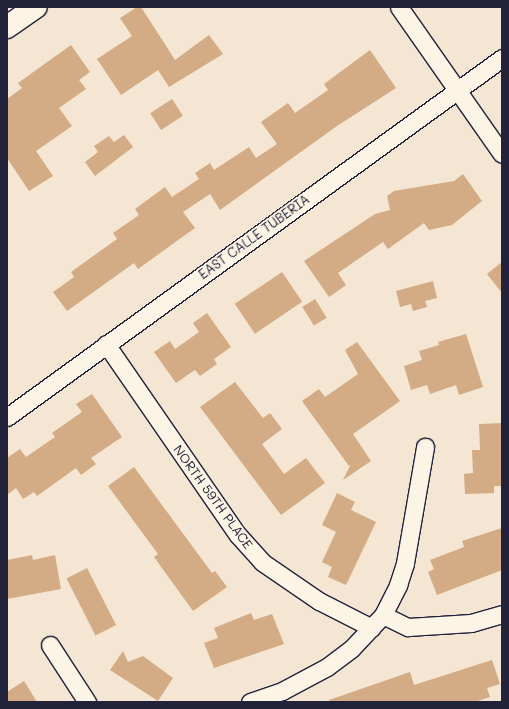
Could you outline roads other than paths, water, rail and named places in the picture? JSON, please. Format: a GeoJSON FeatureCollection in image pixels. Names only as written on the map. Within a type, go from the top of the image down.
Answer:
{"type":"FeatureCollection","features":[{"type":"Feature","properties":{"kind":"street"},"geometry":{"type":"LineString","coordinates":[[7,27],[36,7]]}},
{"type":"Feature","properties":{"kind":"street"},"geometry":{"type":"LineString","coordinates":[[399,7],[502,154]]}},
{"type":"Feature","properties":{"kind":"street","name":"EAST CALLE TUBERIA"},"geometry":{"type":"LineString","coordinates":[[7,417],[502,58]]}},
{"type":"Feature","properties":{"kind":"street","name":"NORTH 59TH PLACE"},"geometry":{"type":"LineString","coordinates":[[106,344],[238,535],[262,562],[319,602],[372,628]]}},
{"type":"Feature","properties":{"kind":"street"},"geometry":{"type":"LineString","coordinates":[[250,702],[282,691],[327,667],[372,628],[383,615],[398,585],[405,563],[425,447]]}},
{"type":"Feature","properties":{"kind":"street"},"geometry":{"type":"LineString","coordinates":[[383,615],[408,627],[471,623],[502,614]]}},
{"type":"Feature","properties":{"kind":"street"},"geometry":{"type":"LineString","coordinates":[[50,645],[87,702]]}}]}
